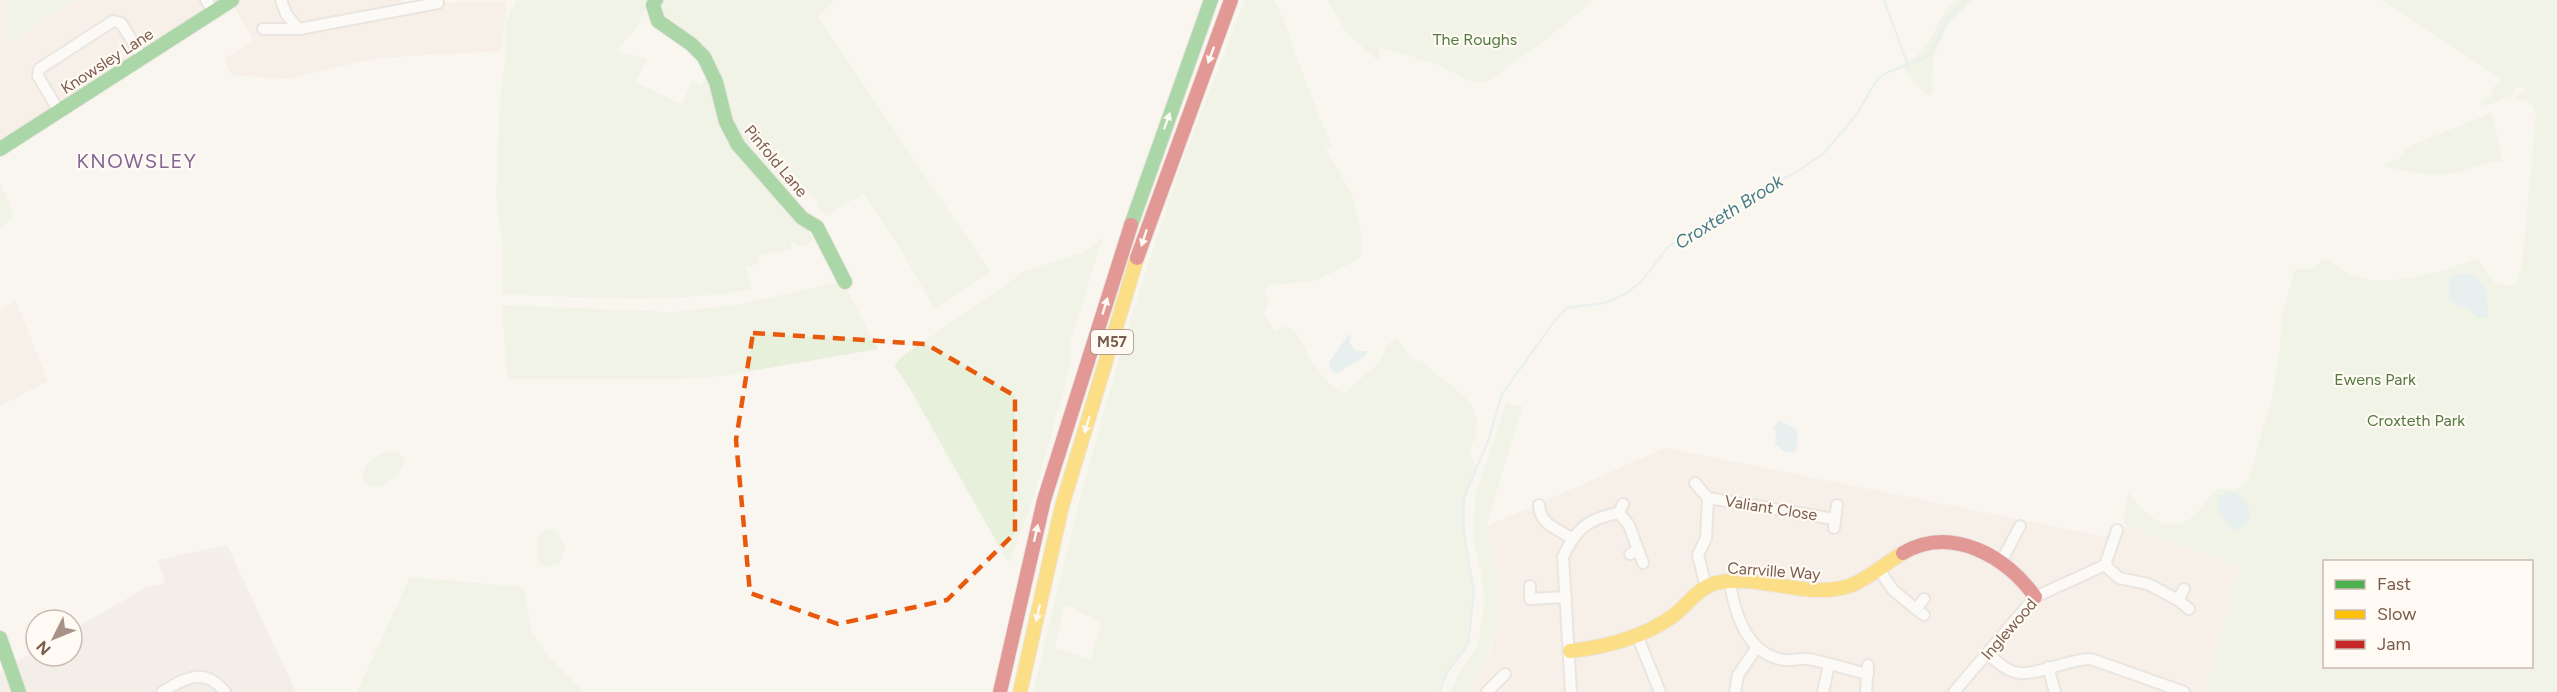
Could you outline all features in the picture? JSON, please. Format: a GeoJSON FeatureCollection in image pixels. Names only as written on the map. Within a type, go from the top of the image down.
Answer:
{"type":"FeatureCollection","features":[{"type":"Feature","properties":{"kind":"main road","name":"Knowsley Lane"},"geometry":{"type":"LineString","coordinates":[[0,149],[142,57],[210,6],[232,0]]}},
{"type":"Feature","properties":{"kind":"main road","name":"Pinfold Lane"},"geometry":{"type":"LineString","coordinates":[[656,0],[653,5],[658,21],[698,49],[709,65],[716,82],[726,122],[738,145],[802,218],[817,227],[845,282]]}},
{"type":"Feature","properties":{"kind":"main road","name":"M57"},"geometry":{"type":"LineString","coordinates":[[1000,692],[1044,500],[1128,233],[1211,0]]}},
{"type":"Feature","properties":{"kind":"main road","name":"M57"},"geometry":{"type":"LineString","coordinates":[[1020,692],[1062,506],[1140,249],[1231,0]]}},
{"type":"Feature","properties":{"kind":"main road","name":"Carrville Way"},"geometry":{"type":"LineString","coordinates":[[1569,651],[1616,645],[1659,625],[1706,587],[1730,581],[1828,591],[1852,585],[1915,545],[1944,539],[1969,546],[2002,560],[2025,582],[2035,597]]}},
{"type":"Feature","properties":{"kind":"main road"},"geometry":{"type":"LineString","coordinates":[[0,638],[19,692]]}},
{"type":"Feature","properties":{"kind":"street"},"geometry":{"type":"LineString","coordinates":[[281,0],[286,14],[299,29]]}},
{"type":"Feature","properties":{"kind":"street"},"geometry":{"type":"LineString","coordinates":[[263,29],[299,29],[438,3]]}},
{"type":"Feature","properties":{"kind":"street"},"geometry":{"type":"LineString","coordinates":[[59,111],[38,76],[39,69],[48,63],[113,21],[121,23],[142,57]]}},
{"type":"Feature","properties":{"kind":"street","name":"Valiant Close"},"geometry":{"type":"LineString","coordinates":[[1695,483],[1708,498],[1834,523],[1837,505]]}},
{"type":"Feature","properties":{"kind":"street","name":"Valiant Close"},"geometry":{"type":"LineString","coordinates":[[1706,587],[1698,555],[1706,538],[1708,498]]}},
{"type":"Feature","properties":{"kind":"street"},"geometry":{"type":"LineString","coordinates":[[1571,692],[1563,557],[1572,538],[1586,525],[1621,508],[1629,525],[1634,552],[1643,563]]}},
{"type":"Feature","properties":{"kind":"street"},"geometry":{"type":"LineString","coordinates":[[1537,512],[1548,525],[1572,538]]}},
{"type":"Feature","properties":{"kind":"street"},"geometry":{"type":"LineString","coordinates":[[2002,560],[2019,530],[2029,537]]}},
{"type":"Feature","properties":{"kind":"street"},"geometry":{"type":"LineString","coordinates":[[2117,530],[2105,566],[2119,578],[2148,584],[2178,600],[2189,609]]}},
{"type":"Feature","properties":{"kind":"street","name":"Inglewood"},"geometry":{"type":"LineString","coordinates":[[1954,692],[2035,597],[2105,566]]}},
{"type":"Feature","properties":{"kind":"street"},"geometry":{"type":"LineString","coordinates":[[1878,568],[1893,590],[1920,612],[1924,598]]}},
{"type":"Feature","properties":{"kind":"street"},"geometry":{"type":"LineString","coordinates":[[1730,581],[1735,610],[1744,631],[1757,647],[1770,656],[1785,660],[1808,659],[1829,665],[1868,669],[1866,692]]}},
{"type":"Feature","properties":{"kind":"street"},"geometry":{"type":"LineString","coordinates":[[1530,586],[1526,600],[1566,597]]}},
{"type":"Feature","properties":{"kind":"street"},"geometry":{"type":"LineString","coordinates":[[2178,600],[2184,589]]}},
{"type":"Feature","properties":{"kind":"street"},"geometry":{"type":"LineString","coordinates":[[1637,635],[1660,692]]}},
{"type":"Feature","properties":{"kind":"street"},"geometry":{"type":"LineString","coordinates":[[1735,692],[1738,675],[1757,647]]}},
{"type":"Feature","properties":{"kind":"street"},"geometry":{"type":"LineString","coordinates":[[1987,653],[2001,666],[2020,673],[2078,659],[2091,659],[2170,690],[2184,692]]}},
{"type":"Feature","properties":{"kind":"street"},"geometry":{"type":"LineString","coordinates":[[1823,692],[1829,665]]}},
{"type":"Feature","properties":{"kind":"street"},"geometry":{"type":"LineString","coordinates":[[2048,668],[2055,692]]}},
{"type":"Feature","properties":{"kind":"street"},"geometry":{"type":"LineString","coordinates":[[1482,690],[1505,674]]}},
{"type":"Feature","properties":{"kind":"street"},"geometry":{"type":"LineString","coordinates":[[162,692],[179,682],[198,676],[214,680],[225,692]]}},
{"type":"Feature","properties":{"kind":"highlighted area"},"geometry":{"type":"Polygon","coordinates":[[[753,333],[926,344],[1015,396],[1015,533],[947,600],[838,624],[750,593],[736,440],[753,333]]]}},
{"type":"Feature","properties":{"kind":"shaded area"},"geometry":{"type":"Polygon","coordinates":[[[0,0],[222,0],[0,143],[0,0]]]}},
{"type":"Feature","properties":{"kind":"shaded area"},"geometry":{"type":"Polygon","coordinates":[[[240,0],[507,2],[501,51],[377,58],[288,79],[231,75],[224,59],[253,40],[233,4],[240,0]]]}},
{"type":"Feature","properties":{"kind":"shaded area"},"geometry":{"type":"Polygon","coordinates":[[[16,301],[48,381],[0,406],[0,309],[16,301]]]}},
{"type":"Feature","properties":{"kind":"shaded area"},"geometry":{"type":"Polygon","coordinates":[[[1665,448],[2108,537],[2113,526],[2123,530],[2126,525],[2240,567],[2206,692],[1468,692],[1493,644],[1483,528],[1665,448]]]}},
{"type":"Feature","properties":{"kind":"shaded area"},"geometry":{"type":"Polygon","coordinates":[[[227,545],[296,692],[0,692],[0,672],[24,658],[24,668],[84,668],[84,623],[145,588],[165,583],[158,560],[227,545]]]}},
{"type":"Feature","properties":{"kind":"green space"},"geometry":{"type":"Polygon","coordinates":[[[9,0],[75,0],[13,40],[5,26],[9,0]]]}},
{"type":"Feature","properties":{"kind":"green space"},"geometry":{"type":"Polygon","coordinates":[[[517,0],[651,0],[634,31],[616,50],[647,59],[636,82],[681,104],[693,80],[701,85],[709,75],[718,112],[813,238],[805,246],[791,243],[791,249],[757,256],[759,264],[746,267],[751,289],[689,297],[658,298],[502,294],[503,251],[496,195],[500,99],[506,52],[506,22],[517,0]]]}},
{"type":"Feature","properties":{"kind":"green space"},"geometry":{"type":"Polygon","coordinates":[[[659,0],[835,0],[818,17],[990,272],[935,309],[895,240],[863,193],[826,217],[817,205],[819,203],[796,177],[779,187],[737,140],[713,58],[702,45],[659,17],[659,0]]]}},
{"type":"Feature","properties":{"kind":"green space"},"geometry":{"type":"Polygon","coordinates":[[[1245,0],[1273,0],[1283,17],[1332,148],[1325,146],[1353,197],[1361,231],[1362,254],[1359,259],[1315,281],[1271,285],[1264,291],[1268,302],[1264,313],[1275,332],[1284,326],[1294,329],[1322,375],[1337,390],[1344,393],[1379,363],[1389,343],[1397,338],[1409,356],[1426,363],[1434,373],[1461,393],[1472,405],[1478,420],[1475,428],[1477,437],[1472,444],[1470,456],[1478,467],[1464,498],[1464,533],[1474,591],[1469,640],[1446,674],[1440,692],[1033,692],[1082,490],[1128,326],[1182,162],[1245,0]],[[1065,604],[1055,649],[1091,659],[1101,623],[1065,604]]]}},
{"type":"Feature","properties":{"kind":"green space","name":"The Roughs"},"geometry":{"type":"Polygon","coordinates":[[[1327,0],[1594,0],[1543,42],[1488,81],[1475,83],[1433,63],[1380,47],[1378,61],[1346,32],[1327,0]]]}},
{"type":"Feature","properties":{"kind":"green space"},"geometry":{"type":"Polygon","coordinates":[[[1956,0],[1973,0],[1947,25],[1933,60],[1930,95],[1917,86],[1902,64],[1920,53],[1927,45],[1942,17],[1956,0]]]}},
{"type":"Feature","properties":{"kind":"green space","name":"Ewens Park"},"geometry":{"type":"Polygon","coordinates":[[[2381,0],[2557,0],[2557,692],[2206,692],[2240,567],[2126,525],[2123,520],[2128,492],[2156,520],[2174,525],[2183,523],[2192,517],[2217,489],[2236,490],[2247,483],[2271,401],[2280,348],[2282,315],[2295,269],[2312,269],[2322,261],[2330,260],[2346,272],[2361,278],[2394,280],[2429,274],[2474,259],[2479,261],[2495,283],[2510,286],[2516,284],[2522,265],[2536,115],[2528,102],[2515,98],[2526,90],[2517,86],[2512,95],[2486,106],[2483,105],[2482,101],[2492,94],[2494,86],[2503,80],[2381,0]]]}},
{"type":"Feature","properties":{"kind":"green space"},"geometry":{"type":"Polygon","coordinates":[[[2491,113],[2500,144],[2502,161],[2452,173],[2435,174],[2408,172],[2383,165],[2398,159],[2410,146],[2491,113]]]}},
{"type":"Feature","properties":{"kind":"green space"},"geometry":{"type":"Polygon","coordinates":[[[0,181],[14,218],[0,227],[0,181]]]}},
{"type":"Feature","properties":{"kind":"green space"},"geometry":{"type":"Polygon","coordinates":[[[1103,237],[1071,340],[1071,363],[1033,499],[1009,564],[909,387],[894,365],[903,356],[1025,271],[1082,253],[1103,237]]]}},
{"type":"Feature","properties":{"kind":"green space"},"geometry":{"type":"Polygon","coordinates":[[[835,283],[845,286],[878,349],[722,376],[677,379],[507,379],[502,305],[673,312],[736,305],[835,283]]]}},
{"type":"Feature","properties":{"kind":"green space"},"geometry":{"type":"Polygon","coordinates":[[[1506,404],[1523,406],[1487,523],[1498,595],[1498,618],[1484,664],[1467,692],[1450,692],[1479,640],[1484,601],[1481,571],[1473,540],[1475,497],[1506,404]]]}},
{"type":"Feature","properties":{"kind":"green space"},"geometry":{"type":"Polygon","coordinates":[[[389,451],[397,452],[406,460],[394,478],[377,486],[363,482],[364,471],[369,462],[389,451]]]}},
{"type":"Feature","properties":{"kind":"green space"},"geometry":{"type":"Polygon","coordinates":[[[547,529],[558,533],[566,548],[560,563],[549,566],[538,562],[538,536],[547,529]]]}},
{"type":"Feature","properties":{"kind":"green space"},"geometry":{"type":"Polygon","coordinates":[[[410,577],[524,587],[532,634],[546,654],[584,692],[357,692],[410,577]]]}},
{"type":"Feature","properties":{"kind":"water"},"geometry":{"type":"Polygon","coordinates":[[[2472,273],[2486,288],[2488,317],[2478,318],[2449,300],[2449,279],[2452,276],[2472,273]]]}},
{"type":"Feature","properties":{"kind":"water"},"geometry":{"type":"Polygon","coordinates":[[[1349,334],[1351,336],[1349,343],[1356,351],[1368,351],[1365,356],[1336,374],[1332,371],[1329,362],[1349,334]]]}},
{"type":"Feature","properties":{"kind":"water"},"geometry":{"type":"Polygon","coordinates":[[[1779,420],[1795,428],[1798,433],[1796,450],[1791,453],[1785,452],[1775,444],[1776,432],[1773,429],[1779,420]]]}},
{"type":"Feature","properties":{"kind":"water"},"geometry":{"type":"Polygon","coordinates":[[[2224,492],[2238,493],[2248,506],[2250,519],[2235,532],[2218,512],[2219,498],[2224,492]]]}},
{"type":"Feature","properties":{"kind":"waterway"},"geometry":{"type":"LineString","coordinates":[[1884,0],[1908,65]]}},
{"type":"Feature","properties":{"kind":"waterway","name":"Croxteth Brook"},"geometry":{"type":"LineString","coordinates":[[1440,692],[1446,674],[1469,640],[1474,591],[1464,533],[1464,498],[1488,441],[1502,394],[1559,315],[1567,308],[1605,303],[1625,294],[1640,283],[1668,247],[1681,238],[1710,227],[1775,182],[1795,173],[1824,153],[1857,114],[1876,81],[1886,73],[1923,59],[1932,51],[1950,15],[1966,0]]}},
{"type":"Feature","properties":{"kind":"traffic: fast"},"geometry":{"type":"LineString","coordinates":[[0,149],[232,0]]}},
{"type":"Feature","properties":{"kind":"traffic: fast"},"geometry":{"type":"LineString","coordinates":[[656,0],[653,5],[658,21],[691,44],[704,57],[716,82],[726,122],[738,145],[802,218],[817,227],[845,282]]}},
{"type":"Feature","properties":{"kind":"traffic: fast"},"geometry":{"type":"LineString","coordinates":[[1131,225],[1211,0]]}},
{"type":"Feature","properties":{"kind":"traffic: fast"},"geometry":{"type":"LineString","coordinates":[[0,638],[19,692]]}},
{"type":"Feature","properties":{"kind":"traffic: slow"},"geometry":{"type":"LineString","coordinates":[[1020,692],[1062,506],[1137,258]]}},
{"type":"Feature","properties":{"kind":"traffic: slow"},"geometry":{"type":"LineString","coordinates":[[1570,651],[1611,644],[1637,636],[1673,616],[1709,585],[1749,581],[1799,589],[1832,589],[1856,583],[1903,553]]}},
{"type":"Feature","properties":{"kind":"traffic: jam"},"geometry":{"type":"LineString","coordinates":[[1137,258],[1231,0]]}},
{"type":"Feature","properties":{"kind":"traffic: jam"},"geometry":{"type":"LineString","coordinates":[[1000,692],[1044,500],[1131,225]]}},
{"type":"Feature","properties":{"kind":"traffic: jam"},"geometry":{"type":"LineString","coordinates":[[1903,553],[1921,545],[1940,542],[1976,549],[2009,569],[2035,597]]}},
{"type":"Feature","properties":{"kind":"district","name":"KNOWSLEY"},"geometry":{"type":"Point","coordinates":[137,161]}},
{"type":"Feature","properties":{"kind":"park label","name":"Croxteth Park"},"geometry":{"type":"Point","coordinates":[2416,420]}}]}
